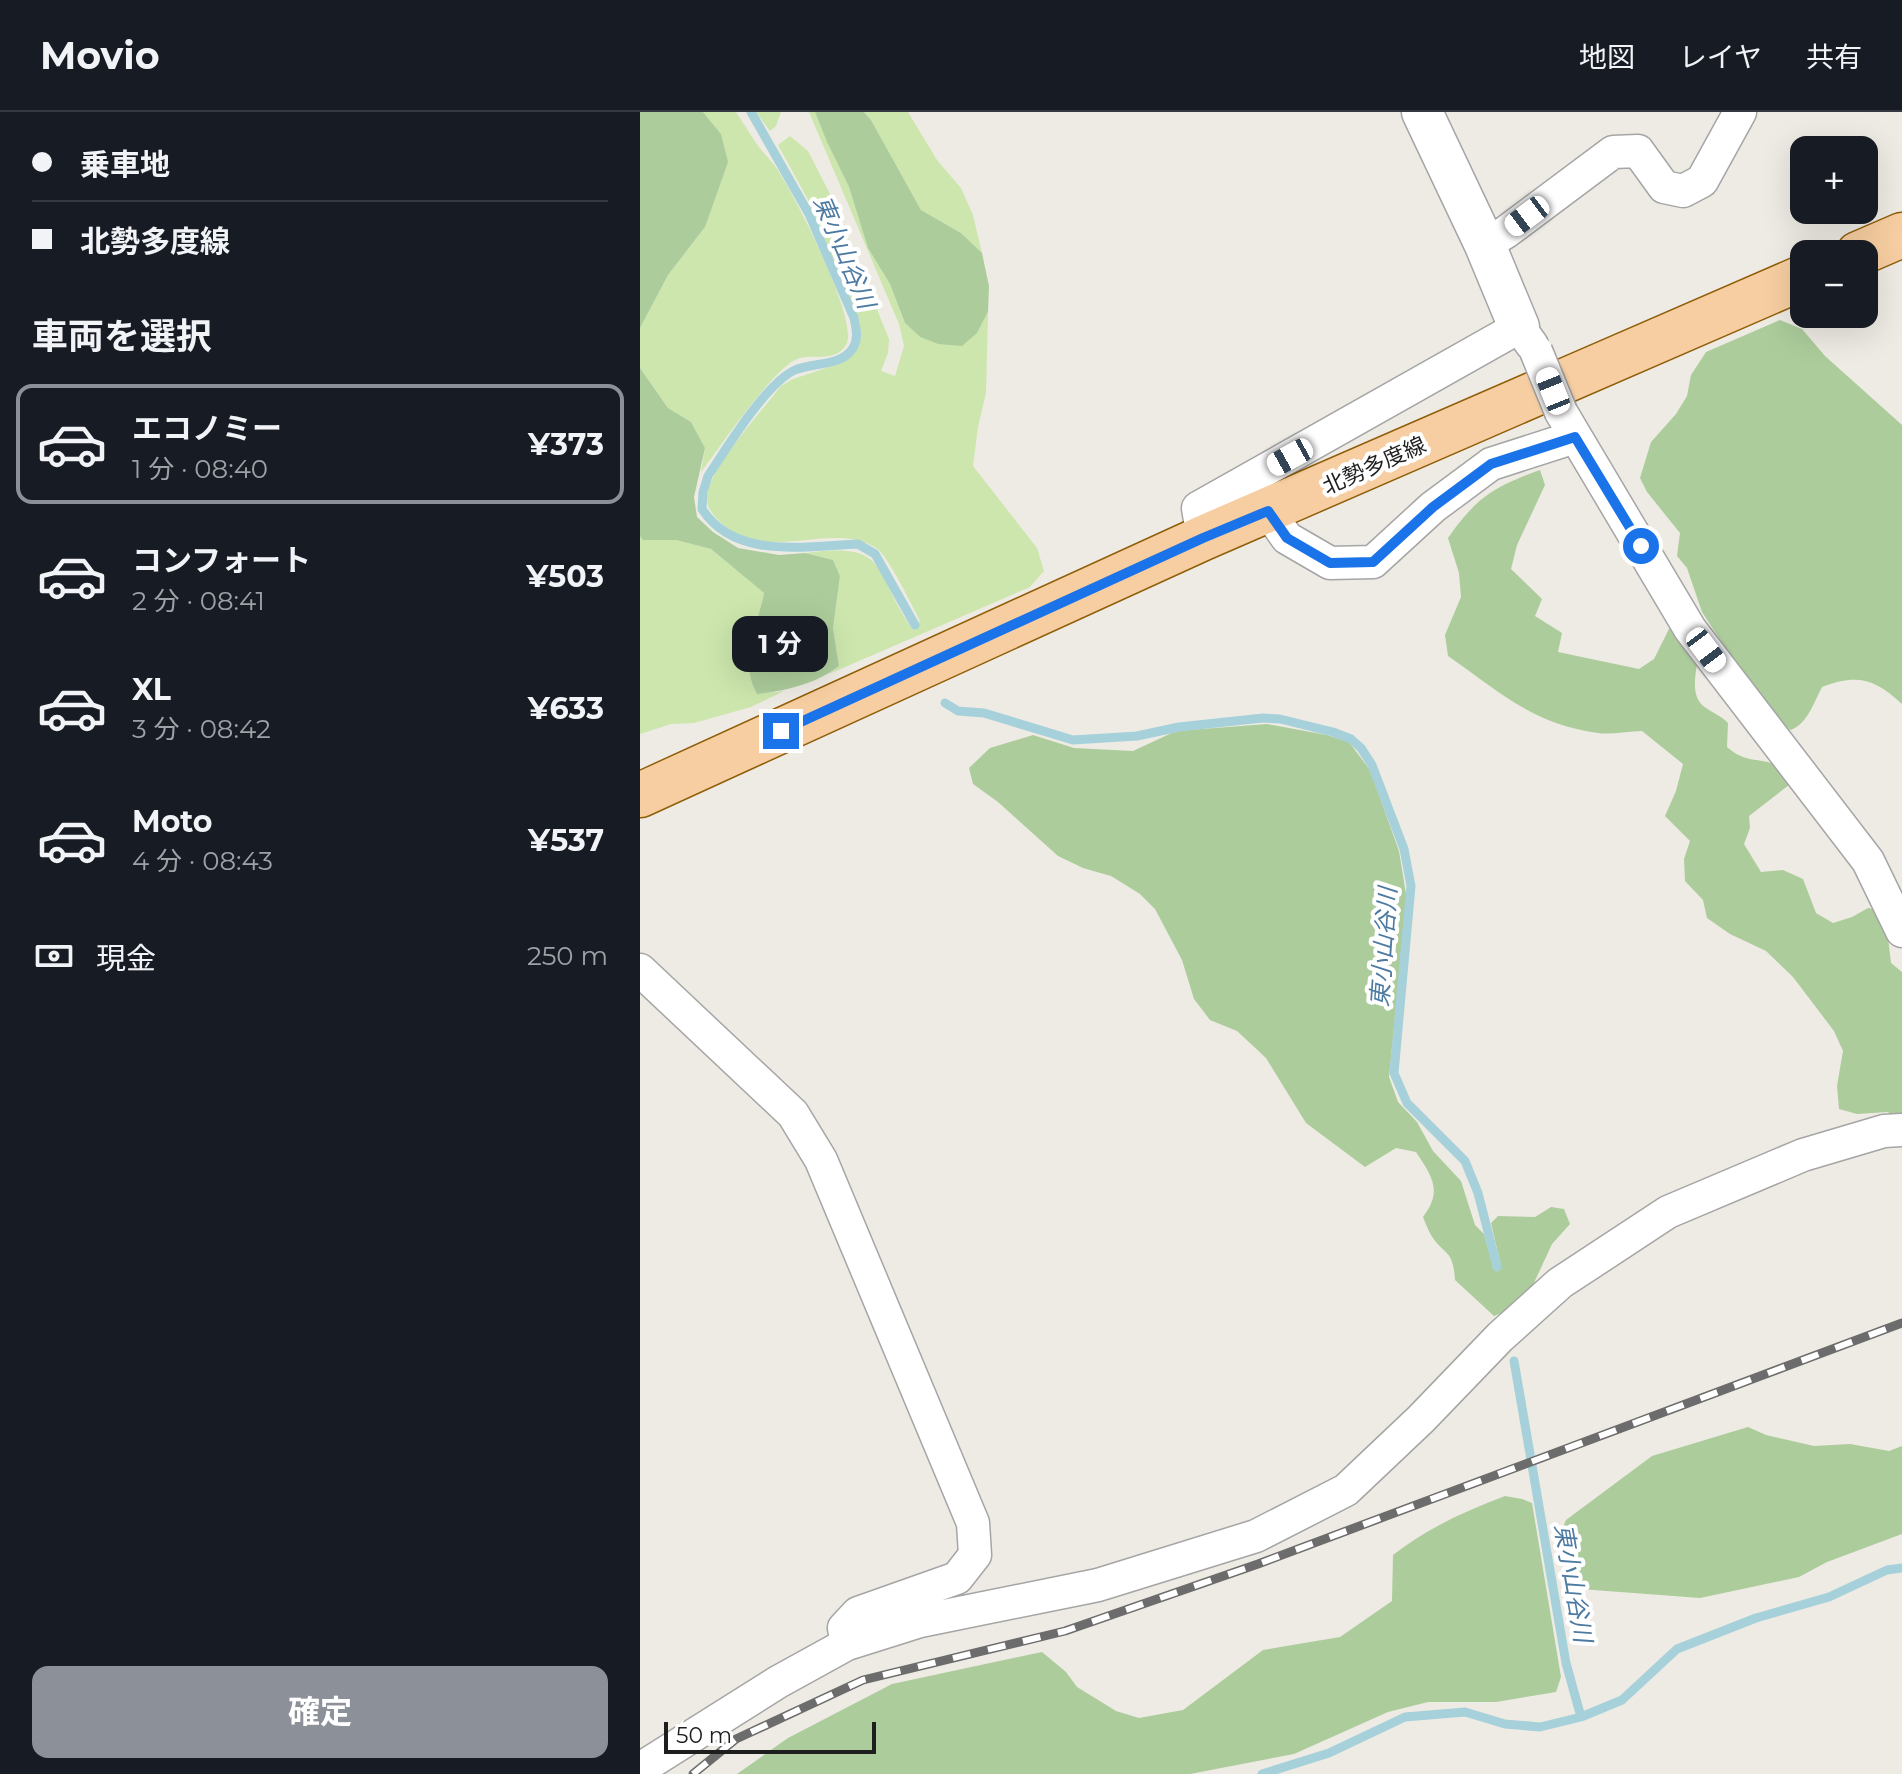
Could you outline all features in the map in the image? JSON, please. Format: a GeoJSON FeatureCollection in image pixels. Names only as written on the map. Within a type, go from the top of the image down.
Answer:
{"type":"FeatureCollection","features":[{"type":"Feature","properties":{"kind":"main road"},"geometry":{"type":"LineString","coordinates":[[1878,245],[1902,235]]}},
{"type":"Feature","properties":{"kind":"main road","name":"北勢多度線"},"geometry":{"type":"LineString","coordinates":[[640,795],[1203,538],[1790,283]]}},
{"type":"Feature","properties":{"kind":"street"},"geometry":{"type":"LineString","coordinates":[[1422,112],[1568,424],[1690,629],[1868,861],[1902,931]]}},
{"type":"Feature","properties":{"kind":"street"},"geometry":{"type":"LineString","coordinates":[[1485,245],[1613,152],[1638,151],[1664,187],[1683,191],[1702,181],[1740,112]]}},
{"type":"Feature","properties":{"kind":"street"},"geometry":{"type":"LineString","coordinates":[[1203,538],[1198,508],[1528,339]]}},
{"type":"Feature","properties":{"kind":"street"},"geometry":{"type":"LineString","coordinates":[[1268,511],[1287,538],[1330,563],[1373,562],[1433,507],[1491,464],[1568,424]]}},
{"type":"Feature","properties":{"kind":"street"},"geometry":{"type":"LineString","coordinates":[[640,970],[793,1114],[821,1160],[973,1523],[975,1555],[957,1578],[858,1613],[844,1628],[847,1644]]}},
{"type":"Feature","properties":{"kind":"street"},"geometry":{"type":"LineString","coordinates":[[640,1769],[778,1682],[847,1644],[920,1621],[1098,1585],[1256,1536],[1346,1490],[1421,1419],[1500,1337],[1550,1292],[1668,1212],[1803,1155],[1884,1131],[1902,1130]]}},
{"type":"Feature","properties":{"kind":"green space"},"geometry":{"type":"Polygon","coordinates":[[[640,112],[703,112],[721,134],[728,162],[705,227],[668,275],[640,328],[640,112]]]}},
{"type":"Feature","properties":{"kind":"green space"},"geometry":{"type":"Polygon","coordinates":[[[703,112],[736,112],[779,172],[825,262],[848,332],[846,345],[841,351],[829,356],[795,360],[772,379],[701,472],[705,448],[691,422],[668,408],[640,368],[640,328],[668,275],[705,227],[721,134],[703,112]]]}},
{"type":"Feature","properties":{"kind":"green space"},"geometry":{"type":"Polygon","coordinates":[[[756,112],[781,112],[776,126],[770,131],[756,112]]]}},
{"type":"Feature","properties":{"kind":"green space"},"geometry":{"type":"Polygon","coordinates":[[[809,112],[815,112],[849,187],[868,248],[890,284],[905,323],[920,337],[938,344],[977,333],[988,312],[986,393],[973,466],[1037,548],[1044,571],[1030,587],[829,674],[839,666],[833,628],[840,576],[833,560],[805,553],[852,552],[865,556],[875,564],[911,627],[920,621],[887,560],[876,548],[858,540],[755,540],[735,533],[717,519],[707,500],[719,467],[781,386],[838,364],[853,355],[859,346],[859,319],[807,198],[778,145],[790,136],[808,151],[831,196],[889,339],[888,353],[881,371],[895,376],[904,346],[899,324],[809,112]]]}},
{"type":"Feature","properties":{"kind":"green space"},"geometry":{"type":"Polygon","coordinates":[[[815,112],[864,112],[921,210],[961,233],[982,253],[989,286],[988,312],[977,333],[962,346],[938,344],[920,337],[905,323],[890,284],[868,248],[849,187],[815,112]]]}},
{"type":"Feature","properties":{"kind":"green space"},"geometry":{"type":"Polygon","coordinates":[[[864,112],[908,112],[937,160],[961,188],[973,215],[982,253],[961,233],[921,210],[864,112]]]}},
{"type":"Feature","properties":{"kind":"green space"},"geometry":{"type":"Polygon","coordinates":[[[1780,320],[1790,324],[1790,328],[1802,329],[1825,356],[1902,425],[1902,704],[1874,684],[1845,681],[1822,687],[1797,727],[1791,730],[1775,723],[1702,612],[1687,568],[1677,556],[1680,533],[1647,492],[1640,478],[1651,442],[1676,414],[1687,396],[1691,375],[1706,352],[1780,320]]]}},
{"type":"Feature","properties":{"kind":"green space"},"geometry":{"type":"Polygon","coordinates":[[[640,368],[668,408],[691,422],[705,448],[694,497],[697,517],[738,548],[779,555],[805,553],[833,560],[840,576],[833,628],[839,666],[830,672],[800,686],[757,694],[749,668],[749,656],[764,593],[711,549],[676,540],[643,540],[640,536],[640,368]]]}},
{"type":"Feature","properties":{"kind":"green space"},"geometry":{"type":"Polygon","coordinates":[[[1540,470],[1545,485],[1517,545],[1511,569],[1542,599],[1535,616],[1562,633],[1558,652],[1639,669],[1654,659],[1670,627],[1698,657],[1695,692],[1706,708],[1728,723],[1727,747],[1744,758],[1776,765],[1794,781],[1749,816],[1750,828],[1744,844],[1761,872],[1783,870],[1803,879],[1816,913],[1833,923],[1868,908],[1878,910],[1886,921],[1891,963],[1902,972],[1902,1120],[1896,1120],[1888,1112],[1857,1114],[1839,1109],[1837,1086],[1843,1051],[1834,1031],[1793,977],[1766,951],[1730,934],[1707,918],[1703,900],[1685,881],[1684,859],[1690,841],[1665,816],[1683,764],[1642,731],[1598,733],[1575,729],[1535,714],[1448,656],[1445,635],[1461,597],[1459,573],[1448,538],[1468,512],[1487,495],[1540,470]]]}},
{"type":"Feature","properties":{"kind":"green space"},"geometry":{"type":"Polygon","coordinates":[[[640,536],[643,540],[676,540],[711,549],[764,593],[758,618],[757,694],[784,691],[751,707],[640,734],[640,536]]]}},
{"type":"Feature","properties":{"kind":"green space"},"geometry":{"type":"Polygon","coordinates":[[[1267,724],[1349,742],[1370,770],[1399,851],[1407,900],[1389,1077],[1398,1102],[1417,1122],[1433,1151],[1461,1181],[1475,1225],[1484,1234],[1493,1267],[1501,1266],[1491,1223],[1498,1216],[1535,1217],[1551,1207],[1564,1209],[1570,1224],[1552,1244],[1533,1285],[1509,1310],[1494,1316],[1455,1280],[1450,1258],[1429,1231],[1423,1217],[1433,1199],[1433,1184],[1416,1152],[1396,1148],[1365,1167],[1306,1123],[1266,1058],[1237,1031],[1210,1020],[1194,999],[1182,960],[1155,909],[1140,894],[1111,876],[1083,868],[1058,856],[998,802],[973,784],[969,768],[990,748],[1033,735],[1074,748],[1133,751],[1176,731],[1267,724]]]}},
{"type":"Feature","properties":{"kind":"green space"},"geometry":{"type":"Polygon","coordinates":[[[1748,1427],[1766,1435],[1814,1446],[1850,1444],[1889,1451],[1902,1446],[1902,1534],[1827,1562],[1799,1577],[1700,1598],[1580,1589],[1569,1578],[1559,1536],[1566,1520],[1652,1456],[1748,1427]]]}},
{"type":"Feature","properties":{"kind":"green space"},"geometry":{"type":"Polygon","coordinates":[[[1505,1496],[1532,1503],[1561,1677],[1556,1692],[1496,1702],[1428,1702],[1388,1712],[1294,1754],[1190,1774],[737,1774],[788,1738],[892,1684],[1042,1652],[1066,1672],[1077,1687],[1116,1711],[1139,1718],[1183,1710],[1263,1650],[1340,1637],[1392,1601],[1393,1555],[1446,1521],[1505,1496]]]}},
{"type":"Feature","properties":{"kind":"waterway","name":"東小山谷川"},"geometry":{"type":"LineString","coordinates":[[751,112],[809,214],[854,318],[856,337],[848,354],[834,361],[795,370],[759,402],[708,476],[702,509],[716,525],[752,543],[794,547],[858,544],[875,554],[915,625]]}},
{"type":"Feature","properties":{"kind":"waterway","name":"東小山谷川"},"geometry":{"type":"LineString","coordinates":[[945,703],[958,711],[984,713],[1073,740],[1137,736],[1179,727],[1263,718],[1333,732],[1351,739],[1361,748],[1372,765],[1404,849],[1411,886],[1394,1073],[1407,1103],[1465,1161],[1478,1193],[1497,1267]]}},
{"type":"Feature","properties":{"kind":"waterway","name":"東小山谷川"},"geometry":{"type":"LineString","coordinates":[[1514,1361],[1566,1663],[1581,1717]]}},
{"type":"Feature","properties":{"kind":"waterway"},"geometry":{"type":"LineString","coordinates":[[1262,1774],[1329,1753],[1405,1717],[1465,1712],[1505,1724],[1540,1727],[1581,1717],[1622,1700],[1677,1649],[1756,1618],[1829,1597],[1887,1570],[1902,1568]]}},
{"type":"Feature","properties":{"kind":"railway"},"geometry":{"type":"LineString","coordinates":[[693,1774],[736,1739],[863,1680],[1065,1631],[1258,1564],[1902,1323]]}},
{"type":"Feature","properties":{"kind":"route"},"geometry":{"type":"LineString","coordinates":[[781,731],[1268,511],[1287,538],[1330,563],[1373,562],[1433,507],[1491,464],[1575,437],[1641,546]]}}]}
